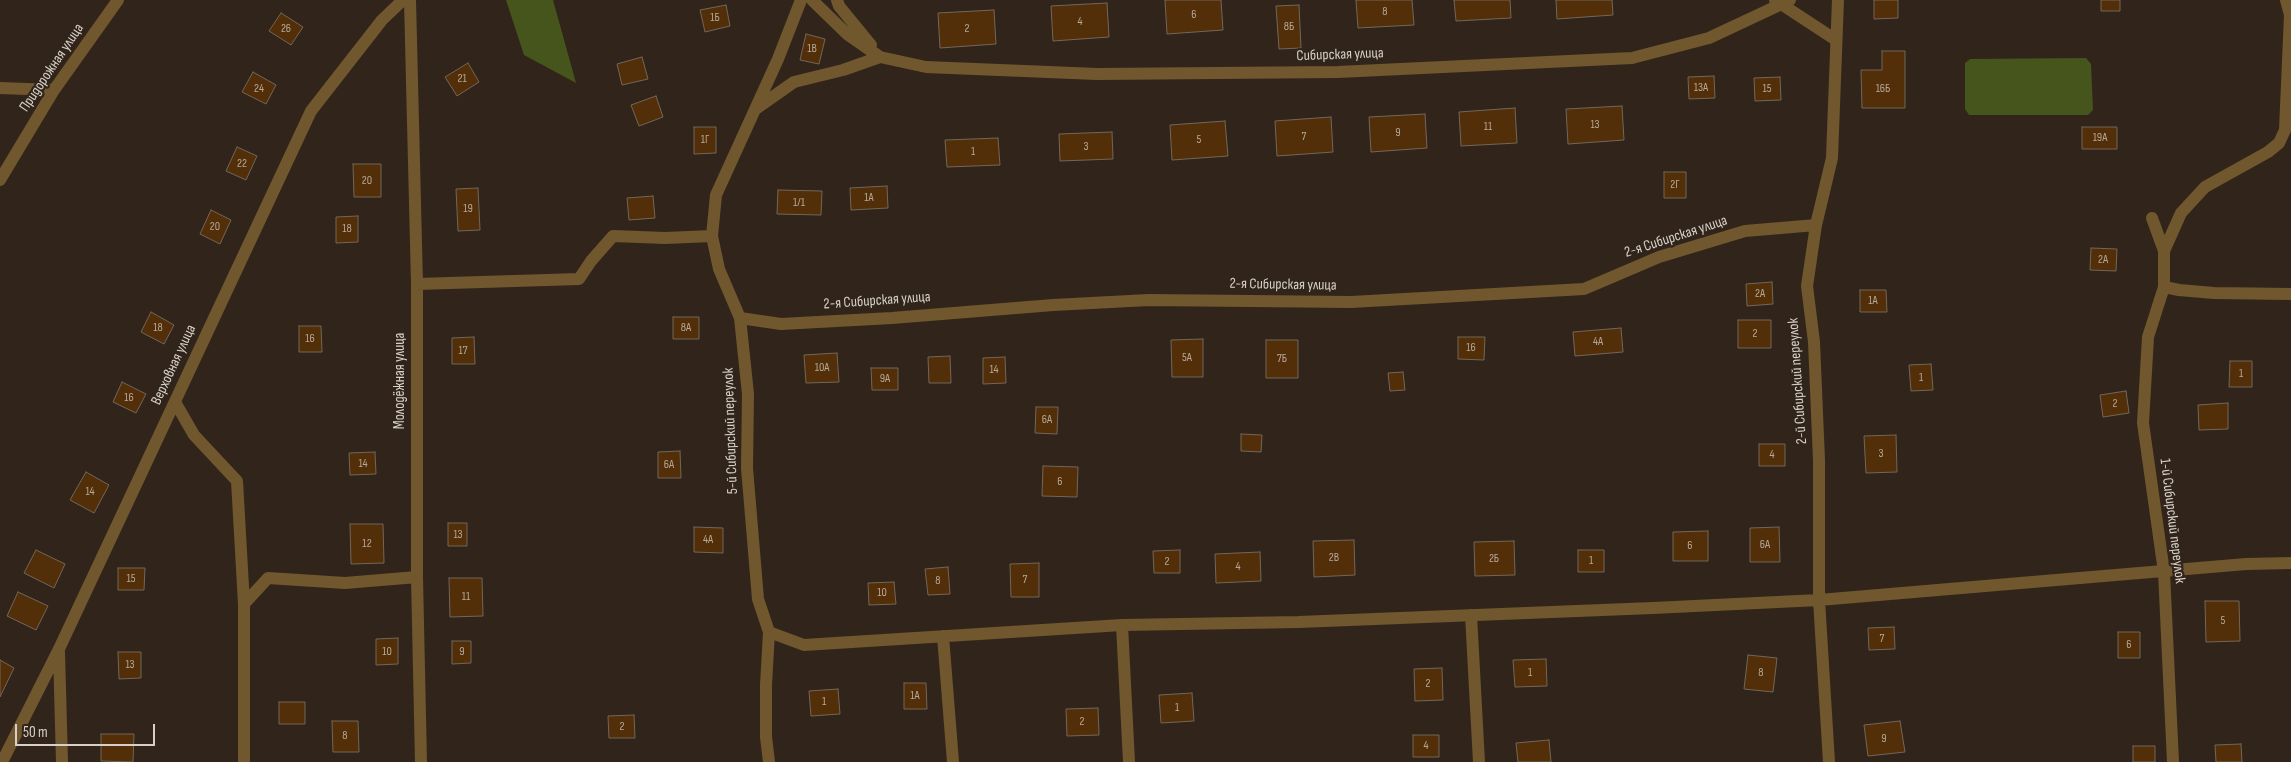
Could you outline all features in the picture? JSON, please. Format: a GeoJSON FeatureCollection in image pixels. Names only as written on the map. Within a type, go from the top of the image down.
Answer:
{"type":"FeatureCollection","features":[{"type":"Feature","properties":{"kind":"street","name":"Придорожная улица"},"geometry":{"type":"LineString","coordinates":[[0,180],[54,90],[118,0]]}},
{"type":"Feature","properties":{"kind":"street","name":"Верховная улица"},"geometry":{"type":"LineString","coordinates":[[2,762],[59,649],[311,111],[382,20],[403,0]]}},
{"type":"Feature","properties":{"kind":"street","name":"Молодёжная улица"},"geometry":{"type":"LineString","coordinates":[[410,0],[417,284],[416,577],[421,762]]}},
{"type":"Feature","properties":{"kind":"street","name":"5-й Сибирский переулок"},"geometry":{"type":"LineString","coordinates":[[769,762],[766,737],[766,685],[769,632],[758,599],[746,468],[748,394],[740,318],[719,269],[712,236],[716,195],[757,108],[801,0]]}},
{"type":"Feature","properties":{"kind":"street"},"geometry":{"type":"LineString","coordinates":[[812,0],[847,34],[880,57]]}},
{"type":"Feature","properties":{"kind":"street"},"geometry":{"type":"LineString","coordinates":[[837,0],[839,6],[880,57]]}},
{"type":"Feature","properties":{"kind":"street","name":"2-й Сибирский переулок"},"geometry":{"type":"LineString","coordinates":[[1829,762],[1819,600],[1819,451],[1814,342],[1807,286],[1816,225],[1832,158],[1838,0]]}},
{"type":"Feature","properties":{"kind":"street"},"geometry":{"type":"LineString","coordinates":[[2164,251],[2181,213],[2205,187],[2268,152],[2279,143],[2285,130],[2286,113],[2290,15],[2286,0]]}},
{"type":"Feature","properties":{"kind":"street"},"geometry":{"type":"LineString","coordinates":[[1782,2],[1836,40]]}},
{"type":"Feature","properties":{"kind":"street","name":"Сибирская улица"},"geometry":{"type":"LineString","coordinates":[[880,57],[926,67],[1097,74],[1338,72],[1632,58],[1709,38],[1782,2]]}},
{"type":"Feature","properties":{"kind":"street"},"geometry":{"type":"LineString","coordinates":[[757,108],[794,82],[843,70],[880,57]]}},
{"type":"Feature","properties":{"kind":"street"},"geometry":{"type":"LineString","coordinates":[[0,88],[54,90]]}},
{"type":"Feature","properties":{"kind":"street"},"geometry":{"type":"LineString","coordinates":[[2152,218],[2164,251]]}},
{"type":"Feature","properties":{"kind":"street","name":"2-я Сибирская улица"},"geometry":{"type":"LineString","coordinates":[[740,318],[781,324],[892,318],[1053,305],[1139,301],[1351,302],[1584,289],[1660,257],[1745,232],[1816,225]]}},
{"type":"Feature","properties":{"kind":"street"},"geometry":{"type":"LineString","coordinates":[[417,284],[580,279],[591,261],[613,236],[665,238],[712,236]]}},
{"type":"Feature","properties":{"kind":"street","name":"1-й Сибирский переулок"},"geometry":{"type":"LineString","coordinates":[[2164,251],[2164,287],[2148,337],[2143,423],[2164,572],[2173,762]]}},
{"type":"Feature","properties":{"kind":"street"},"geometry":{"type":"LineString","coordinates":[[2164,287],[2214,293],[2291,294]]}},
{"type":"Feature","properties":{"kind":"street"},"geometry":{"type":"LineString","coordinates":[[175,402],[194,435],[237,481],[244,604],[244,762]]}},
{"type":"Feature","properties":{"kind":"street"},"geometry":{"type":"LineString","coordinates":[[769,632],[804,646],[1122,625],[1300,622],[1819,600],[2246,564],[2291,563]]}},
{"type":"Feature","properties":{"kind":"street"},"geometry":{"type":"LineString","coordinates":[[244,604],[268,578],[345,583],[416,577]]}},
{"type":"Feature","properties":{"kind":"street"},"geometry":{"type":"LineString","coordinates":[[1471,615],[1479,762]]}},
{"type":"Feature","properties":{"kind":"street"},"geometry":{"type":"LineString","coordinates":[[1122,625],[1129,762]]}},
{"type":"Feature","properties":{"kind":"street"},"geometry":{"type":"LineString","coordinates":[[943,636],[953,762]]}},
{"type":"Feature","properties":{"kind":"street"},"geometry":{"type":"LineString","coordinates":[[59,649],[62,762]]}},
{"type":"Feature","properties":{"kind":"green space"},"geometry":{"type":"Polygon","coordinates":[[[506,0],[553,0],[576,83],[524,55],[506,0]]]}},
{"type":"Feature","properties":{"kind":"green space"},"geometry":{"type":"Polygon","coordinates":[[[2086,58],[2091,64],[2093,110],[2088,115],[1969,115],[1965,109],[1965,63],[1970,59],[2086,58]]]}},
{"type":"Feature","properties":{"kind":"building"},"geometry":{"type":"Polygon","coordinates":[[[1165,0],[1221,0],[1223,30],[1167,34],[1165,0]]]}},
{"type":"Feature","properties":{"kind":"building"},"geometry":{"type":"Polygon","coordinates":[[[1356,0],[1412,0],[1414,25],[1358,28],[1356,0]]]}},
{"type":"Feature","properties":{"kind":"building"},"geometry":{"type":"Polygon","coordinates":[[[1454,0],[1510,0],[1511,18],[1456,21],[1454,0]]]}},
{"type":"Feature","properties":{"kind":"building"},"geometry":{"type":"Polygon","coordinates":[[[1556,0],[1612,0],[1613,15],[1557,19],[1556,0]]]}},
{"type":"Feature","properties":{"kind":"building"},"geometry":{"type":"Polygon","coordinates":[[[1874,0],[1898,0],[1898,18],[1874,19],[1874,0]]]}},
{"type":"Feature","properties":{"kind":"building"},"geometry":{"type":"Polygon","coordinates":[[[2101,0],[2120,0],[2120,11],[2101,11],[2101,0]]]}},
{"type":"Feature","properties":{"kind":"building"},"geometry":{"type":"Polygon","coordinates":[[[1107,3],[1109,37],[1053,41],[1051,6],[1107,3]]]}},
{"type":"Feature","properties":{"kind":"building"},"geometry":{"type":"Polygon","coordinates":[[[726,5],[730,26],[705,32],[700,10],[726,5]]]}},
{"type":"Feature","properties":{"kind":"building"},"geometry":{"type":"Polygon","coordinates":[[[1299,5],[1301,48],[1279,49],[1276,6],[1299,5]]]}},
{"type":"Feature","properties":{"kind":"building"},"geometry":{"type":"Polygon","coordinates":[[[994,10],[996,44],[940,48],[938,13],[994,10]]]}},
{"type":"Feature","properties":{"kind":"building"},"geometry":{"type":"Polygon","coordinates":[[[281,13],[303,27],[291,45],[269,31],[281,13]]]}},
{"type":"Feature","properties":{"kind":"building"},"geometry":{"type":"Polygon","coordinates":[[[806,34],[825,39],[819,64],[800,60],[806,34]]]}},
{"type":"Feature","properties":{"kind":"building"},"geometry":{"type":"Polygon","coordinates":[[[1882,51],[1905,51],[1905,108],[1862,108],[1861,70],[1882,70],[1882,51]]]}},
{"type":"Feature","properties":{"kind":"building"},"geometry":{"type":"Polygon","coordinates":[[[642,57],[648,79],[622,85],[617,64],[642,57]]]}},
{"type":"Feature","properties":{"kind":"building"},"geometry":{"type":"Polygon","coordinates":[[[468,63],[479,82],[457,96],[445,77],[468,63]]]}},
{"type":"Feature","properties":{"kind":"building"},"geometry":{"type":"Polygon","coordinates":[[[253,72],[276,85],[266,104],[242,92],[253,72]]]}},
{"type":"Feature","properties":{"kind":"building"},"geometry":{"type":"Polygon","coordinates":[[[1714,76],[1715,98],[1689,99],[1688,77],[1714,76]]]}},
{"type":"Feature","properties":{"kind":"building"},"geometry":{"type":"Polygon","coordinates":[[[1780,77],[1781,100],[1755,101],[1754,78],[1780,77]]]}},
{"type":"Feature","properties":{"kind":"building"},"geometry":{"type":"Polygon","coordinates":[[[656,96],[663,117],[639,126],[631,105],[656,96]]]}},
{"type":"Feature","properties":{"kind":"building"},"geometry":{"type":"Polygon","coordinates":[[[1622,106],[1624,140],[1568,144],[1566,109],[1622,106]]]}},
{"type":"Feature","properties":{"kind":"building"},"geometry":{"type":"Polygon","coordinates":[[[1515,108],[1517,143],[1461,146],[1459,112],[1515,108]]]}},
{"type":"Feature","properties":{"kind":"building"},"geometry":{"type":"Polygon","coordinates":[[[1425,114],[1427,148],[1371,152],[1369,117],[1425,114]]]}},
{"type":"Feature","properties":{"kind":"building"},"geometry":{"type":"Polygon","coordinates":[[[1331,117],[1333,152],[1277,156],[1275,121],[1331,117]]]}},
{"type":"Feature","properties":{"kind":"building"},"geometry":{"type":"Polygon","coordinates":[[[1225,121],[1228,156],[1172,160],[1170,125],[1225,121]]]}},
{"type":"Feature","properties":{"kind":"building"},"geometry":{"type":"Polygon","coordinates":[[[694,127],[716,127],[716,153],[694,154],[694,127]]]}},
{"type":"Feature","properties":{"kind":"building"},"geometry":{"type":"Polygon","coordinates":[[[2082,127],[2117,127],[2117,149],[2082,149],[2082,127]]]}},
{"type":"Feature","properties":{"kind":"building"},"geometry":{"type":"Polygon","coordinates":[[[1112,132],[1113,159],[1060,161],[1059,134],[1112,132]]]}},
{"type":"Feature","properties":{"kind":"building"},"geometry":{"type":"Polygon","coordinates":[[[998,138],[1000,165],[947,167],[945,140],[998,138]]]}},
{"type":"Feature","properties":{"kind":"building"},"geometry":{"type":"Polygon","coordinates":[[[237,147],[257,156],[246,180],[226,171],[237,147]]]}},
{"type":"Feature","properties":{"kind":"building"},"geometry":{"type":"Polygon","coordinates":[[[353,164],[381,164],[381,197],[354,197],[353,164]]]}},
{"type":"Feature","properties":{"kind":"building"},"geometry":{"type":"Polygon","coordinates":[[[1664,172],[1686,172],[1686,198],[1664,198],[1664,172]]]}},
{"type":"Feature","properties":{"kind":"building"},"geometry":{"type":"Polygon","coordinates":[[[887,186],[888,208],[851,210],[850,188],[887,186]]]}},
{"type":"Feature","properties":{"kind":"building"},"geometry":{"type":"Polygon","coordinates":[[[478,188],[480,230],[458,231],[456,189],[478,188]]]}},
{"type":"Feature","properties":{"kind":"building"},"geometry":{"type":"Polygon","coordinates":[[[778,190],[822,191],[821,215],[777,214],[778,190]]]}},
{"type":"Feature","properties":{"kind":"building"},"geometry":{"type":"Polygon","coordinates":[[[653,196],[655,218],[629,220],[627,198],[653,196]]]}},
{"type":"Feature","properties":{"kind":"building"},"geometry":{"type":"Polygon","coordinates":[[[211,210],[231,220],[220,244],[200,234],[211,210]]]}},
{"type":"Feature","properties":{"kind":"building"},"geometry":{"type":"Polygon","coordinates":[[[358,216],[358,242],[336,243],[336,217],[358,216]]]}},
{"type":"Feature","properties":{"kind":"building"},"geometry":{"type":"Polygon","coordinates":[[[2091,248],[2117,249],[2116,271],[2090,270],[2091,248]]]}},
{"type":"Feature","properties":{"kind":"building"},"geometry":{"type":"Polygon","coordinates":[[[1772,282],[1773,304],[1747,306],[1746,284],[1772,282]]]}},
{"type":"Feature","properties":{"kind":"building"},"geometry":{"type":"Polygon","coordinates":[[[1860,290],[1886,290],[1887,312],[1860,312],[1860,290]]]}},
{"type":"Feature","properties":{"kind":"building"},"geometry":{"type":"Polygon","coordinates":[[[151,312],[174,325],[164,344],[141,332],[151,312]]]}},
{"type":"Feature","properties":{"kind":"building"},"geometry":{"type":"Polygon","coordinates":[[[673,317],[699,317],[699,339],[673,339],[673,317]]]}},
{"type":"Feature","properties":{"kind":"building"},"geometry":{"type":"Polygon","coordinates":[[[1738,320],[1771,320],[1771,348],[1738,348],[1738,320]]]}},
{"type":"Feature","properties":{"kind":"building"},"geometry":{"type":"Polygon","coordinates":[[[299,326],[321,326],[322,352],[299,352],[299,326]]]}},
{"type":"Feature","properties":{"kind":"building"},"geometry":{"type":"Polygon","coordinates":[[[1621,328],[1623,352],[1575,356],[1573,332],[1621,328]]]}},
{"type":"Feature","properties":{"kind":"building"},"geometry":{"type":"Polygon","coordinates":[[[474,337],[475,364],[452,364],[452,338],[474,337]]]}},
{"type":"Feature","properties":{"kind":"building"},"geometry":{"type":"Polygon","coordinates":[[[1458,337],[1485,337],[1484,360],[1458,359],[1458,337]]]}},
{"type":"Feature","properties":{"kind":"building"},"geometry":{"type":"Polygon","coordinates":[[[1203,339],[1203,377],[1172,377],[1171,340],[1203,339]]]}},
{"type":"Feature","properties":{"kind":"building"},"geometry":{"type":"Polygon","coordinates":[[[1266,340],[1298,340],[1298,378],[1266,378],[1266,340]]]}},
{"type":"Feature","properties":{"kind":"building"},"geometry":{"type":"Polygon","coordinates":[[[837,353],[839,382],[806,383],[804,355],[837,353]]]}},
{"type":"Feature","properties":{"kind":"building"},"geometry":{"type":"Polygon","coordinates":[[[950,356],[951,383],[929,383],[928,357],[950,356]]]}},
{"type":"Feature","properties":{"kind":"building"},"geometry":{"type":"Polygon","coordinates":[[[1005,357],[1006,383],[983,384],[983,358],[1005,357]]]}},
{"type":"Feature","properties":{"kind":"building"},"geometry":{"type":"Polygon","coordinates":[[[2230,361],[2252,361],[2252,387],[2229,387],[2230,361]]]}},
{"type":"Feature","properties":{"kind":"building"},"geometry":{"type":"Polygon","coordinates":[[[1931,364],[1933,390],[1911,391],[1909,365],[1931,364]]]}},
{"type":"Feature","properties":{"kind":"building"},"geometry":{"type":"Polygon","coordinates":[[[871,368],[898,368],[898,390],[872,390],[871,368]]]}},
{"type":"Feature","properties":{"kind":"building"},"geometry":{"type":"Polygon","coordinates":[[[1403,372],[1405,390],[1390,391],[1388,373],[1403,372]]]}},
{"type":"Feature","properties":{"kind":"building"},"geometry":{"type":"Polygon","coordinates":[[[122,382],[146,394],[136,413],[113,402],[122,382]]]}},
{"type":"Feature","properties":{"kind":"building"},"geometry":{"type":"Polygon","coordinates":[[[2126,391],[2129,413],[2103,417],[2100,395],[2126,391]]]}},
{"type":"Feature","properties":{"kind":"building"},"geometry":{"type":"Polygon","coordinates":[[[2228,403],[2228,429],[2199,430],[2198,405],[2228,403]]]}},
{"type":"Feature","properties":{"kind":"building"},"geometry":{"type":"Polygon","coordinates":[[[1036,407],[1058,407],[1057,434],[1035,433],[1036,407]]]}},
{"type":"Feature","properties":{"kind":"building"},"geometry":{"type":"Polygon","coordinates":[[[1241,434],[1262,435],[1261,452],[1241,451],[1241,434]]]}},
{"type":"Feature","properties":{"kind":"building"},"geometry":{"type":"Polygon","coordinates":[[[1896,435],[1897,472],[1866,473],[1864,436],[1896,435]]]}},
{"type":"Feature","properties":{"kind":"building"},"geometry":{"type":"Polygon","coordinates":[[[1759,444],[1785,444],[1785,466],[1759,466],[1759,444]]]}},
{"type":"Feature","properties":{"kind":"building"},"geometry":{"type":"Polygon","coordinates":[[[680,451],[681,478],[658,478],[658,452],[680,451]]]}},
{"type":"Feature","properties":{"kind":"building"},"geometry":{"type":"Polygon","coordinates":[[[375,452],[376,474],[350,475],[349,453],[375,452]]]}},
{"type":"Feature","properties":{"kind":"building"},"geometry":{"type":"Polygon","coordinates":[[[1043,466],[1078,467],[1077,497],[1042,496],[1043,466]]]}},
{"type":"Feature","properties":{"kind":"building"},"geometry":{"type":"Polygon","coordinates":[[[86,472],[109,485],[94,513],[70,500],[86,472]]]}},
{"type":"Feature","properties":{"kind":"building"},"geometry":{"type":"Polygon","coordinates":[[[448,523],[467,523],[467,546],[448,546],[448,523]]]}},
{"type":"Feature","properties":{"kind":"building"},"geometry":{"type":"Polygon","coordinates":[[[350,524],[383,524],[384,563],[351,564],[350,524]]]}},
{"type":"Feature","properties":{"kind":"building"},"geometry":{"type":"Polygon","coordinates":[[[694,527],[723,528],[723,553],[694,552],[694,527]]]}},
{"type":"Feature","properties":{"kind":"building"},"geometry":{"type":"Polygon","coordinates":[[[1779,527],[1780,562],[1750,562],[1750,528],[1779,527]]]}},
{"type":"Feature","properties":{"kind":"building"},"geometry":{"type":"Polygon","coordinates":[[[1708,531],[1708,561],[1673,561],[1673,532],[1708,531]]]}},
{"type":"Feature","properties":{"kind":"building"},"geometry":{"type":"Polygon","coordinates":[[[1354,540],[1355,575],[1314,577],[1313,541],[1354,540]]]}},
{"type":"Feature","properties":{"kind":"building"},"geometry":{"type":"Polygon","coordinates":[[[1514,541],[1515,575],[1475,576],[1474,542],[1514,541]]]}},
{"type":"Feature","properties":{"kind":"building"},"geometry":{"type":"Polygon","coordinates":[[[36,550],[65,564],[54,588],[24,573],[36,550]]]}},
{"type":"Feature","properties":{"kind":"building"},"geometry":{"type":"Polygon","coordinates":[[[1180,550],[1180,573],[1154,573],[1153,551],[1180,550]]]}},
{"type":"Feature","properties":{"kind":"building"},"geometry":{"type":"Polygon","coordinates":[[[1578,550],[1604,550],[1604,572],[1578,572],[1578,550]]]}},
{"type":"Feature","properties":{"kind":"building"},"geometry":{"type":"Polygon","coordinates":[[[1260,552],[1261,581],[1216,583],[1215,554],[1260,552]]]}},
{"type":"Feature","properties":{"kind":"building"},"geometry":{"type":"Polygon","coordinates":[[[1039,563],[1039,597],[1011,597],[1010,564],[1039,563]]]}},
{"type":"Feature","properties":{"kind":"building"},"geometry":{"type":"Polygon","coordinates":[[[948,567],[950,594],[928,595],[925,569],[948,567]]]}},
{"type":"Feature","properties":{"kind":"building"},"geometry":{"type":"Polygon","coordinates":[[[118,568],[145,568],[144,590],[118,590],[118,568]]]}},
{"type":"Feature","properties":{"kind":"building"},"geometry":{"type":"Polygon","coordinates":[[[449,578],[482,578],[483,616],[450,617],[449,578]]]}},
{"type":"Feature","properties":{"kind":"building"},"geometry":{"type":"Polygon","coordinates":[[[894,582],[896,604],[869,605],[868,583],[894,582]]]}},
{"type":"Feature","properties":{"kind":"building"},"geometry":{"type":"Polygon","coordinates":[[[18,592],[48,606],[36,630],[7,616],[18,592]]]}},
{"type":"Feature","properties":{"kind":"building"},"geometry":{"type":"Polygon","coordinates":[[[2205,601],[2239,601],[2240,641],[2206,642],[2205,601]]]}},
{"type":"Feature","properties":{"kind":"building"},"geometry":{"type":"Polygon","coordinates":[[[1894,627],[1895,649],[1869,650],[1868,628],[1894,627]]]}},
{"type":"Feature","properties":{"kind":"building"},"geometry":{"type":"Polygon","coordinates":[[[2118,632],[2140,632],[2140,658],[2118,658],[2118,632]]]}},
{"type":"Feature","properties":{"kind":"building"},"geometry":{"type":"Polygon","coordinates":[[[398,638],[398,664],[376,665],[376,639],[398,638]]]}},
{"type":"Feature","properties":{"kind":"building"},"geometry":{"type":"Polygon","coordinates":[[[452,641],[471,641],[471,663],[452,664],[452,641]]]}},
{"type":"Feature","properties":{"kind":"building"},"geometry":{"type":"Polygon","coordinates":[[[118,652],[141,652],[141,678],[119,679],[118,652]]]}},
{"type":"Feature","properties":{"kind":"building"},"geometry":{"type":"Polygon","coordinates":[[[1748,655],[1777,658],[1773,692],[1744,689],[1748,655]]]}},
{"type":"Feature","properties":{"kind":"building"},"geometry":{"type":"Polygon","coordinates":[[[1546,659],[1547,686],[1515,687],[1513,660],[1546,659]]]}},
{"type":"Feature","properties":{"kind":"building"},"geometry":{"type":"Polygon","coordinates":[[[0,660],[14,668],[0,697],[0,660]]]}},
{"type":"Feature","properties":{"kind":"building"},"geometry":{"type":"Polygon","coordinates":[[[1442,668],[1443,700],[1415,701],[1414,669],[1442,668]]]}},
{"type":"Feature","properties":{"kind":"building"},"geometry":{"type":"Polygon","coordinates":[[[904,683],[926,683],[927,709],[904,709],[904,683]]]}},
{"type":"Feature","properties":{"kind":"building"},"geometry":{"type":"Polygon","coordinates":[[[838,689],[840,714],[811,716],[809,691],[838,689]]]}},
{"type":"Feature","properties":{"kind":"building"},"geometry":{"type":"Polygon","coordinates":[[[1192,693],[1194,721],[1161,723],[1159,695],[1192,693]]]}},
{"type":"Feature","properties":{"kind":"building"},"geometry":{"type":"Polygon","coordinates":[[[279,702],[305,702],[305,724],[279,724],[279,702]]]}},
{"type":"Feature","properties":{"kind":"building"},"geometry":{"type":"Polygon","coordinates":[[[1098,708],[1099,735],[1067,736],[1066,709],[1098,708]]]}},
{"type":"Feature","properties":{"kind":"building"},"geometry":{"type":"Polygon","coordinates":[[[634,715],[635,738],[609,738],[608,716],[634,715]]]}},
{"type":"Feature","properties":{"kind":"building"},"geometry":{"type":"Polygon","coordinates":[[[332,721],[358,721],[359,752],[333,752],[332,721]]]}},
{"type":"Feature","properties":{"kind":"building"},"geometry":{"type":"Polygon","coordinates":[[[1900,721],[1905,752],[1868,756],[1864,725],[1900,721]]]}},
{"type":"Feature","properties":{"kind":"building"},"geometry":{"type":"Polygon","coordinates":[[[101,734],[134,734],[133,762],[101,761],[101,734]]]}},
{"type":"Feature","properties":{"kind":"building"},"geometry":{"type":"Polygon","coordinates":[[[1413,735],[1439,735],[1439,757],[1413,757],[1413,735]]]}},
{"type":"Feature","properties":{"kind":"building"},"geometry":{"type":"Polygon","coordinates":[[[1549,740],[1551,762],[1518,762],[1516,743],[1549,740]]]}},
{"type":"Feature","properties":{"kind":"building"},"geometry":{"type":"Polygon","coordinates":[[[2241,744],[2242,762],[2216,762],[2215,745],[2241,744]]]}},
{"type":"Feature","properties":{"kind":"building"},"geometry":{"type":"Polygon","coordinates":[[[2133,746],[2155,746],[2155,762],[2133,762],[2133,746]]]}}]}
